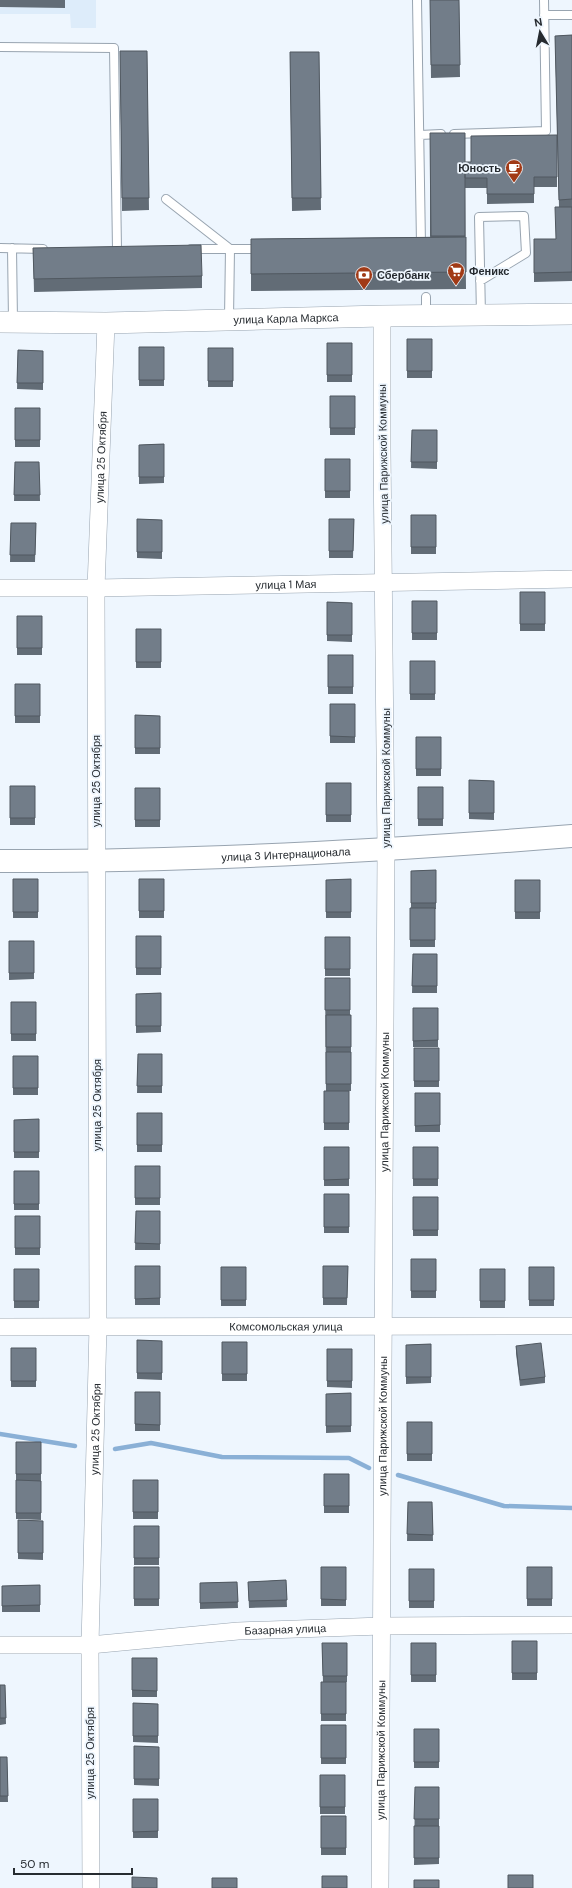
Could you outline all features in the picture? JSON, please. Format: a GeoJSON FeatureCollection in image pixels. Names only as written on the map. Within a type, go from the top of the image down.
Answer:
{"type":"FeatureCollection","features":[{"type":"Feature","properties":{"kind":"main road","name":"улица 3 Интернационала"},"geometry":{"type":"LineString","coordinates":[[0,861],[96,862],[386,850],[572,836]]}},
{"type":"Feature","properties":{"kind":"street","name":"улица Карла Маркса"},"geometry":{"type":"LineString","coordinates":[[7,322],[106,323],[382,316],[426,306],[481,315],[572,314]]}},
{"type":"Feature","properties":{"kind":"street","name":"улица Парижской Коммуны"},"geometry":{"type":"LineString","coordinates":[[380,1888],[386,850],[382,316]]}},
{"type":"Feature","properties":{"kind":"street","name":"улица 25 Октября"},"geometry":{"type":"LineString","coordinates":[[91,1888],[90,1645],[98,1326],[96,588],[106,323]]}},
{"type":"Feature","properties":{"kind":"street","name":"улица 1 Мая"},"geometry":{"type":"LineString","coordinates":[[0,588],[385,584],[572,579]]}},
{"type":"Feature","properties":{"kind":"street","name":"Комсомольская улица"},"geometry":{"type":"LineString","coordinates":[[0,1327],[98,1326],[383,1328],[572,1326]]}},
{"type":"Feature","properties":{"kind":"street","name":"Базарная улица"},"geometry":{"type":"LineString","coordinates":[[0,1645],[90,1645],[238,1631],[382,1626],[572,1625]]}},
{"type":"Feature","properties":{"kind":"lane"},"geometry":{"type":"LineString","coordinates":[[413,245],[421,244],[417,0]]}},
{"type":"Feature","properties":{"kind":"lane"},"geometry":{"type":"LineString","coordinates":[[420,135],[546,131],[544,0]]}},
{"type":"Feature","properties":{"kind":"lane"},"geometry":{"type":"LineString","coordinates":[[544,15],[572,15]]}},
{"type":"Feature","properties":{"kind":"lane"},"geometry":{"type":"LineString","coordinates":[[0,47],[114,48],[117,250]]}},
{"type":"Feature","properties":{"kind":"lane"},"geometry":{"type":"LineString","coordinates":[[166,199],[230,249]]}},
{"type":"Feature","properties":{"kind":"lane"},"geometry":{"type":"LineString","coordinates":[[480,281],[526,253],[524,216],[479,217],[480,281],[481,315]]}},
{"type":"Feature","properties":{"kind":"lane"},"geometry":{"type":"LineString","coordinates":[[0,248],[49,249]]}},
{"type":"Feature","properties":{"kind":"lane"},"geometry":{"type":"LineString","coordinates":[[7,322],[12,248]]}},
{"type":"Feature","properties":{"kind":"lane"},"geometry":{"type":"LineString","coordinates":[[185,250],[270,248]]}},
{"type":"Feature","properties":{"kind":"lane"},"geometry":{"type":"LineString","coordinates":[[229,321],[230,249]]}},
{"type":"Feature","properties":{"kind":"shaded area"},"geometry":{"type":"Polygon","coordinates":[[[0,0],[96,0],[96,28],[71,28],[70,14],[0,14],[0,0]]]}},
{"type":"Feature","properties":{"kind":"building"},"geometry":{"type":"Polygon","coordinates":[[[430,0],[459,0],[460,65],[431,65],[430,0]]]}},
{"type":"Feature","properties":{"kind":"building"},"geometry":{"type":"Polygon","coordinates":[[[572,35],[572,199],[559,200],[555,36],[572,35]]]}},
{"type":"Feature","properties":{"kind":"building"},"geometry":{"type":"Polygon","coordinates":[[[120,51],[147,51],[149,198],[122,198],[120,51]]]}},
{"type":"Feature","properties":{"kind":"building"},"geometry":{"type":"Polygon","coordinates":[[[290,52],[319,52],[321,198],[292,198],[290,52]]]}},
{"type":"Feature","properties":{"kind":"building"},"geometry":{"type":"Polygon","coordinates":[[[430,133],[465,133],[465,236],[431,236],[430,133]]]}},
{"type":"Feature","properties":{"kind":"building"},"geometry":{"type":"Polygon","coordinates":[[[557,135],[557,177],[534,177],[534,194],[487,194],[487,178],[465,178],[465,162],[471,162],[471,136],[557,135]]]}},
{"type":"Feature","properties":{"kind":"building"},"geometry":{"type":"Polygon","coordinates":[[[555,207],[572,207],[572,272],[534,273],[534,239],[556,239],[555,207]]]}},
{"type":"Feature","properties":{"kind":"building"},"geometry":{"type":"Polygon","coordinates":[[[466,237],[466,272],[251,274],[251,239],[466,237]]]}},
{"type":"Feature","properties":{"kind":"building"},"geometry":{"type":"Polygon","coordinates":[[[201,245],[202,276],[34,279],[33,248],[201,245]]]}},
{"type":"Feature","properties":{"kind":"building"},"geometry":{"type":"Polygon","coordinates":[[[407,339],[432,339],[432,371],[407,371],[407,339]]]}},
{"type":"Feature","properties":{"kind":"building"},"geometry":{"type":"Polygon","coordinates":[[[327,343],[352,343],[352,375],[327,375],[327,343]]]}},
{"type":"Feature","properties":{"kind":"building"},"geometry":{"type":"Polygon","coordinates":[[[139,347],[164,347],[164,380],[139,380],[139,347]]]}},
{"type":"Feature","properties":{"kind":"building"},"geometry":{"type":"Polygon","coordinates":[[[208,348],[233,348],[233,381],[208,381],[208,348]]]}},
{"type":"Feature","properties":{"kind":"building"},"geometry":{"type":"Polygon","coordinates":[[[18,350],[43,351],[43,383],[17,383],[18,350]]]}},
{"type":"Feature","properties":{"kind":"building"},"geometry":{"type":"Polygon","coordinates":[[[330,396],[355,396],[355,428],[330,428],[330,396]]]}},
{"type":"Feature","properties":{"kind":"building"},"geometry":{"type":"Polygon","coordinates":[[[15,408],[40,408],[40,440],[15,440],[15,408]]]}},
{"type":"Feature","properties":{"kind":"building"},"geometry":{"type":"Polygon","coordinates":[[[412,430],[437,430],[437,462],[411,462],[412,430]]]}},
{"type":"Feature","properties":{"kind":"building"},"geometry":{"type":"Polygon","coordinates":[[[164,444],[164,477],[139,477],[139,445],[164,444]]]}},
{"type":"Feature","properties":{"kind":"building"},"geometry":{"type":"Polygon","coordinates":[[[325,459],[350,459],[350,491],[325,491],[325,459]]]}},
{"type":"Feature","properties":{"kind":"building"},"geometry":{"type":"Polygon","coordinates":[[[15,462],[39,462],[40,495],[14,495],[15,462]]]}},
{"type":"Feature","properties":{"kind":"building"},"geometry":{"type":"Polygon","coordinates":[[[411,515],[436,515],[436,547],[411,547],[411,515]]]}},
{"type":"Feature","properties":{"kind":"building"},"geometry":{"type":"Polygon","coordinates":[[[137,519],[162,520],[162,552],[137,552],[137,519]]]}},
{"type":"Feature","properties":{"kind":"building"},"geometry":{"type":"Polygon","coordinates":[[[329,519],[354,519],[353,551],[329,551],[329,519]]]}},
{"type":"Feature","properties":{"kind":"building"},"geometry":{"type":"Polygon","coordinates":[[[11,523],[36,523],[35,555],[10,555],[11,523]]]}},
{"type":"Feature","properties":{"kind":"building"},"geometry":{"type":"Polygon","coordinates":[[[520,592],[545,592],[545,624],[520,624],[520,592]]]}},
{"type":"Feature","properties":{"kind":"building"},"geometry":{"type":"Polygon","coordinates":[[[412,601],[437,601],[437,633],[412,633],[412,601]]]}},
{"type":"Feature","properties":{"kind":"building"},"geometry":{"type":"Polygon","coordinates":[[[327,602],[352,603],[352,635],[327,635],[327,602]]]}},
{"type":"Feature","properties":{"kind":"building"},"geometry":{"type":"Polygon","coordinates":[[[17,616],[42,616],[42,648],[17,648],[17,616]]]}},
{"type":"Feature","properties":{"kind":"building"},"geometry":{"type":"Polygon","coordinates":[[[136,629],[161,629],[161,662],[136,662],[136,629]]]}},
{"type":"Feature","properties":{"kind":"building"},"geometry":{"type":"Polygon","coordinates":[[[328,655],[353,655],[353,687],[328,687],[328,655]]]}},
{"type":"Feature","properties":{"kind":"building"},"geometry":{"type":"Polygon","coordinates":[[[410,661],[435,661],[435,694],[410,694],[410,661]]]}},
{"type":"Feature","properties":{"kind":"building"},"geometry":{"type":"Polygon","coordinates":[[[15,684],[40,684],[40,716],[15,716],[15,684]]]}},
{"type":"Feature","properties":{"kind":"building"},"geometry":{"type":"Polygon","coordinates":[[[330,704],[355,704],[355,737],[330,736],[330,704]]]}},
{"type":"Feature","properties":{"kind":"building"},"geometry":{"type":"Polygon","coordinates":[[[135,715],[160,716],[160,748],[135,748],[135,715]]]}},
{"type":"Feature","properties":{"kind":"building"},"geometry":{"type":"Polygon","coordinates":[[[416,737],[441,737],[441,769],[416,769],[416,737]]]}},
{"type":"Feature","properties":{"kind":"building"},"geometry":{"type":"Polygon","coordinates":[[[469,780],[494,781],[494,813],[469,813],[469,780]]]}},
{"type":"Feature","properties":{"kind":"building"},"geometry":{"type":"Polygon","coordinates":[[[326,783],[351,783],[351,815],[326,815],[326,783]]]}},
{"type":"Feature","properties":{"kind":"building"},"geometry":{"type":"Polygon","coordinates":[[[10,786],[35,786],[35,818],[10,818],[10,786]]]}},
{"type":"Feature","properties":{"kind":"building"},"geometry":{"type":"Polygon","coordinates":[[[418,787],[443,787],[443,819],[418,819],[418,787]]]}},
{"type":"Feature","properties":{"kind":"building"},"geometry":{"type":"Polygon","coordinates":[[[135,788],[160,788],[160,820],[135,820],[135,788]]]}},
{"type":"Feature","properties":{"kind":"building"},"geometry":{"type":"Polygon","coordinates":[[[436,870],[436,903],[411,903],[411,871],[436,870]]]}},
{"type":"Feature","properties":{"kind":"building"},"geometry":{"type":"Polygon","coordinates":[[[13,879],[38,879],[38,912],[13,912],[13,879]]]}},
{"type":"Feature","properties":{"kind":"building"},"geometry":{"type":"Polygon","coordinates":[[[139,879],[164,879],[164,911],[139,911],[139,879]]]}},
{"type":"Feature","properties":{"kind":"building"},"geometry":{"type":"Polygon","coordinates":[[[351,879],[351,912],[326,912],[326,880],[351,879]]]}},
{"type":"Feature","properties":{"kind":"building"},"geometry":{"type":"Polygon","coordinates":[[[515,880],[540,880],[540,912],[515,912],[515,880]]]}},
{"type":"Feature","properties":{"kind":"building"},"geometry":{"type":"Polygon","coordinates":[[[410,908],[435,908],[435,940],[410,940],[410,908]]]}},
{"type":"Feature","properties":{"kind":"building"},"geometry":{"type":"Polygon","coordinates":[[[136,936],[161,936],[161,968],[136,968],[136,936]]]}},
{"type":"Feature","properties":{"kind":"building"},"geometry":{"type":"Polygon","coordinates":[[[325,937],[350,937],[350,969],[325,969],[325,937]]]}},
{"type":"Feature","properties":{"kind":"building"},"geometry":{"type":"Polygon","coordinates":[[[9,941],[34,941],[34,973],[9,973],[9,941]]]}},
{"type":"Feature","properties":{"kind":"building"},"geometry":{"type":"Polygon","coordinates":[[[413,954],[437,954],[437,986],[412,986],[413,954]]]}},
{"type":"Feature","properties":{"kind":"building"},"geometry":{"type":"Polygon","coordinates":[[[325,978],[350,978],[350,1010],[325,1010],[325,978]]]}},
{"type":"Feature","properties":{"kind":"building"},"geometry":{"type":"Polygon","coordinates":[[[161,993],[161,1026],[136,1026],[136,994],[161,993]]]}},
{"type":"Feature","properties":{"kind":"building"},"geometry":{"type":"Polygon","coordinates":[[[11,1002],[36,1002],[36,1034],[11,1034],[11,1002]]]}},
{"type":"Feature","properties":{"kind":"building"},"geometry":{"type":"Polygon","coordinates":[[[413,1008],[438,1008],[438,1040],[413,1041],[413,1008]]]}},
{"type":"Feature","properties":{"kind":"building"},"geometry":{"type":"Polygon","coordinates":[[[326,1015],[351,1015],[351,1047],[326,1047],[326,1015]]]}},
{"type":"Feature","properties":{"kind":"building"},"geometry":{"type":"Polygon","coordinates":[[[414,1048],[439,1048],[439,1081],[414,1081],[414,1048]]]}},
{"type":"Feature","properties":{"kind":"building"},"geometry":{"type":"Polygon","coordinates":[[[326,1052],[351,1052],[351,1084],[326,1084],[326,1052]]]}},
{"type":"Feature","properties":{"kind":"building"},"geometry":{"type":"Polygon","coordinates":[[[138,1054],[162,1054],[162,1086],[137,1086],[138,1054]]]}},
{"type":"Feature","properties":{"kind":"building"},"geometry":{"type":"Polygon","coordinates":[[[13,1056],[38,1056],[38,1088],[13,1088],[13,1056]]]}},
{"type":"Feature","properties":{"kind":"building"},"geometry":{"type":"Polygon","coordinates":[[[324,1091],[349,1091],[349,1123],[324,1123],[324,1091]]]}},
{"type":"Feature","properties":{"kind":"building"},"geometry":{"type":"Polygon","coordinates":[[[415,1093],[440,1093],[440,1125],[415,1126],[415,1093]]]}},
{"type":"Feature","properties":{"kind":"building"},"geometry":{"type":"Polygon","coordinates":[[[137,1113],[162,1113],[162,1145],[137,1145],[137,1113]]]}},
{"type":"Feature","properties":{"kind":"building"},"geometry":{"type":"Polygon","coordinates":[[[39,1119],[39,1152],[14,1152],[14,1120],[39,1119]]]}},
{"type":"Feature","properties":{"kind":"building"},"geometry":{"type":"Polygon","coordinates":[[[324,1147],[349,1147],[349,1179],[324,1180],[324,1147]]]}},
{"type":"Feature","properties":{"kind":"building"},"geometry":{"type":"Polygon","coordinates":[[[413,1147],[438,1147],[438,1179],[413,1179],[413,1147]]]}},
{"type":"Feature","properties":{"kind":"building"},"geometry":{"type":"Polygon","coordinates":[[[135,1166],[160,1166],[160,1198],[135,1198],[135,1166]]]}},
{"type":"Feature","properties":{"kind":"building"},"geometry":{"type":"Polygon","coordinates":[[[14,1171],[39,1171],[39,1204],[14,1204],[14,1171]]]}},
{"type":"Feature","properties":{"kind":"building"},"geometry":{"type":"Polygon","coordinates":[[[324,1194],[349,1194],[349,1227],[324,1227],[324,1194]]]}},
{"type":"Feature","properties":{"kind":"building"},"geometry":{"type":"Polygon","coordinates":[[[413,1197],[438,1197],[438,1230],[413,1230],[413,1197]]]}},
{"type":"Feature","properties":{"kind":"building"},"geometry":{"type":"Polygon","coordinates":[[[136,1211],[160,1211],[160,1244],[135,1243],[136,1211]]]}},
{"type":"Feature","properties":{"kind":"building"},"geometry":{"type":"Polygon","coordinates":[[[15,1216],[40,1216],[40,1248],[15,1248],[15,1216]]]}},
{"type":"Feature","properties":{"kind":"building"},"geometry":{"type":"Polygon","coordinates":[[[411,1259],[436,1259],[436,1291],[411,1291],[411,1259]]]}},
{"type":"Feature","properties":{"kind":"building"},"geometry":{"type":"Polygon","coordinates":[[[135,1266],[160,1266],[160,1298],[135,1299],[135,1266]]]}},
{"type":"Feature","properties":{"kind":"building"},"geometry":{"type":"Polygon","coordinates":[[[323,1266],[348,1266],[347,1298],[323,1298],[323,1266]]]}},
{"type":"Feature","properties":{"kind":"building"},"geometry":{"type":"Polygon","coordinates":[[[221,1267],[246,1267],[246,1300],[221,1300],[221,1267]]]}},
{"type":"Feature","properties":{"kind":"building"},"geometry":{"type":"Polygon","coordinates":[[[529,1267],[554,1267],[554,1300],[529,1300],[529,1267]]]}},
{"type":"Feature","properties":{"kind":"building"},"geometry":{"type":"Polygon","coordinates":[[[14,1269],[39,1269],[39,1301],[14,1301],[14,1269]]]}},
{"type":"Feature","properties":{"kind":"building"},"geometry":{"type":"Polygon","coordinates":[[[480,1269],[505,1269],[505,1301],[480,1301],[480,1269]]]}},
{"type":"Feature","properties":{"kind":"building"},"geometry":{"type":"Polygon","coordinates":[[[137,1340],[162,1341],[162,1373],[137,1373],[137,1340]]]}},
{"type":"Feature","properties":{"kind":"building"},"geometry":{"type":"Polygon","coordinates":[[[222,1342],[247,1342],[247,1374],[222,1374],[222,1342]]]}},
{"type":"Feature","properties":{"kind":"building"},"geometry":{"type":"Polygon","coordinates":[[[541,1343],[545,1377],[520,1380],[516,1346],[541,1343]]]}},
{"type":"Feature","properties":{"kind":"building"},"geometry":{"type":"Polygon","coordinates":[[[431,1344],[431,1377],[406,1377],[406,1345],[431,1344]]]}},
{"type":"Feature","properties":{"kind":"building"},"geometry":{"type":"Polygon","coordinates":[[[11,1348],[36,1348],[36,1381],[11,1381],[11,1348]]]}},
{"type":"Feature","properties":{"kind":"building"},"geometry":{"type":"Polygon","coordinates":[[[327,1349],[352,1349],[352,1381],[327,1381],[327,1349]]]}},
{"type":"Feature","properties":{"kind":"building"},"geometry":{"type":"Polygon","coordinates":[[[135,1392],[160,1392],[160,1425],[135,1424],[135,1392]]]}},
{"type":"Feature","properties":{"kind":"building"},"geometry":{"type":"Polygon","coordinates":[[[351,1393],[351,1426],[326,1426],[326,1394],[351,1393]]]}},
{"type":"Feature","properties":{"kind":"building"},"geometry":{"type":"Polygon","coordinates":[[[407,1422],[432,1422],[432,1454],[407,1454],[407,1422]]]}},
{"type":"Feature","properties":{"kind":"building"},"geometry":{"type":"Polygon","coordinates":[[[16,1442],[41,1442],[41,1474],[16,1474],[16,1442]]]}},
{"type":"Feature","properties":{"kind":"building"},"geometry":{"type":"Polygon","coordinates":[[[324,1474],[349,1474],[349,1506],[324,1506],[324,1474]]]}},
{"type":"Feature","properties":{"kind":"building"},"geometry":{"type":"Polygon","coordinates":[[[16,1480],[41,1481],[41,1513],[16,1513],[16,1480]]]}},
{"type":"Feature","properties":{"kind":"building"},"geometry":{"type":"Polygon","coordinates":[[[133,1480],[158,1480],[158,1512],[133,1512],[133,1480]]]}},
{"type":"Feature","properties":{"kind":"building"},"geometry":{"type":"Polygon","coordinates":[[[408,1502],[432,1502],[433,1535],[407,1534],[408,1502]]]}},
{"type":"Feature","properties":{"kind":"building"},"geometry":{"type":"Polygon","coordinates":[[[18,1520],[43,1521],[43,1553],[18,1553],[18,1520]]]}},
{"type":"Feature","properties":{"kind":"building"},"geometry":{"type":"Polygon","coordinates":[[[134,1526],[159,1526],[159,1558],[134,1558],[134,1526]]]}},
{"type":"Feature","properties":{"kind":"building"},"geometry":{"type":"Polygon","coordinates":[[[134,1567],[159,1567],[159,1599],[134,1599],[134,1567]]]}},
{"type":"Feature","properties":{"kind":"building"},"geometry":{"type":"Polygon","coordinates":[[[321,1567],[346,1567],[346,1600],[321,1599],[321,1567]]]}},
{"type":"Feature","properties":{"kind":"building"},"geometry":{"type":"Polygon","coordinates":[[[527,1567],[552,1567],[552,1599],[527,1599],[527,1567]]]}},
{"type":"Feature","properties":{"kind":"building"},"geometry":{"type":"Polygon","coordinates":[[[409,1569],[434,1569],[434,1601],[409,1601],[409,1569]]]}},
{"type":"Feature","properties":{"kind":"building"},"geometry":{"type":"Polygon","coordinates":[[[286,1580],[287,1600],[249,1601],[248,1582],[286,1580]]]}},
{"type":"Feature","properties":{"kind":"building"},"geometry":{"type":"Polygon","coordinates":[[[237,1582],[238,1602],[200,1603],[200,1583],[237,1582]]]}},
{"type":"Feature","properties":{"kind":"building"},"geometry":{"type":"Polygon","coordinates":[[[40,1585],[40,1605],[2,1606],[2,1586],[40,1585]]]}},
{"type":"Feature","properties":{"kind":"building"},"geometry":{"type":"Polygon","coordinates":[[[512,1641],[537,1641],[537,1673],[512,1673],[512,1641]]]}},
{"type":"Feature","properties":{"kind":"building"},"geometry":{"type":"Polygon","coordinates":[[[322,1643],[347,1643],[347,1676],[323,1676],[322,1643]]]}},
{"type":"Feature","properties":{"kind":"building"},"geometry":{"type":"Polygon","coordinates":[[[411,1643],[436,1643],[436,1675],[411,1675],[411,1643]]]}},
{"type":"Feature","properties":{"kind":"building"},"geometry":{"type":"Polygon","coordinates":[[[132,1658],[157,1658],[157,1691],[132,1690],[132,1658]]]}},
{"type":"Feature","properties":{"kind":"building"},"geometry":{"type":"Polygon","coordinates":[[[321,1682],[346,1682],[346,1714],[321,1714],[321,1682]]]}},
{"type":"Feature","properties":{"kind":"building"},"geometry":{"type":"Polygon","coordinates":[[[0,1685],[5,1685],[6,1718],[0,1718],[0,1685]]]}},
{"type":"Feature","properties":{"kind":"building"},"geometry":{"type":"Polygon","coordinates":[[[133,1703],[158,1704],[158,1736],[133,1736],[133,1703]]]}},
{"type":"Feature","properties":{"kind":"building"},"geometry":{"type":"Polygon","coordinates":[[[321,1725],[346,1725],[346,1758],[321,1758],[321,1725]]]}},
{"type":"Feature","properties":{"kind":"building"},"geometry":{"type":"Polygon","coordinates":[[[414,1729],[439,1729],[439,1762],[414,1762],[414,1729]]]}},
{"type":"Feature","properties":{"kind":"building"},"geometry":{"type":"Polygon","coordinates":[[[134,1746],[159,1747],[159,1779],[134,1779],[134,1746]]]}},
{"type":"Feature","properties":{"kind":"building"},"geometry":{"type":"Polygon","coordinates":[[[0,1757],[7,1757],[8,1796],[0,1796],[0,1757]]]}},
{"type":"Feature","properties":{"kind":"building"},"geometry":{"type":"Polygon","coordinates":[[[320,1775],[345,1775],[345,1807],[320,1807],[320,1775]]]}},
{"type":"Feature","properties":{"kind":"building"},"geometry":{"type":"Polygon","coordinates":[[[415,1787],[439,1787],[439,1819],[414,1819],[415,1787]]]}},
{"type":"Feature","properties":{"kind":"building"},"geometry":{"type":"Polygon","coordinates":[[[133,1799],[158,1799],[158,1831],[133,1832],[133,1799]]]}},
{"type":"Feature","properties":{"kind":"building"},"geometry":{"type":"Polygon","coordinates":[[[321,1816],[346,1816],[346,1848],[321,1848],[321,1816]]]}},
{"type":"Feature","properties":{"kind":"building"},"geometry":{"type":"Polygon","coordinates":[[[414,1826],[439,1826],[439,1858],[414,1858],[414,1826]]]}},
{"type":"Feature","properties":{"kind":"building"},"geometry":{"type":"Polygon","coordinates":[[[508,1875],[533,1875],[533,1888],[508,1888],[508,1875]]]}},
{"type":"Feature","properties":{"kind":"building"},"geometry":{"type":"Polygon","coordinates":[[[322,1876],[347,1876],[347,1888],[322,1888],[322,1876]]]}},
{"type":"Feature","properties":{"kind":"building"},"geometry":{"type":"Polygon","coordinates":[[[132,1877],[157,1878],[157,1888],[132,1888],[132,1877]]]}},
{"type":"Feature","properties":{"kind":"building"},"geometry":{"type":"Polygon","coordinates":[[[212,1878],[237,1878],[237,1888],[212,1888],[212,1878]]]}},
{"type":"Feature","properties":{"kind":"building"},"geometry":{"type":"Polygon","coordinates":[[[414,1880],[439,1880],[439,1888],[414,1888],[414,1880]]]}},
{"type":"Feature","properties":{"kind":"waterway"},"geometry":{"type":"LineString","coordinates":[[0,1434],[75,1446]]}},
{"type":"Feature","properties":{"kind":"waterway"},"geometry":{"type":"LineString","coordinates":[[115,1449],[151,1443],[222,1457],[349,1458],[369,1468]]}},
{"type":"Feature","properties":{"kind":"waterway"},"geometry":{"type":"LineString","coordinates":[[398,1475],[504,1506],[572,1508]]}},
{"type":"Feature","properties":{"kind":"place","name":"Юность"},"geometry":{"type":"Point","coordinates":[514,183]}},
{"type":"Feature","properties":{"kind":"place","name":"Феникс"},"geometry":{"type":"Point","coordinates":[456,286]}},
{"type":"Feature","properties":{"kind":"place","name":"Сбербанк"},"geometry":{"type":"Point","coordinates":[364,290]}}]}
